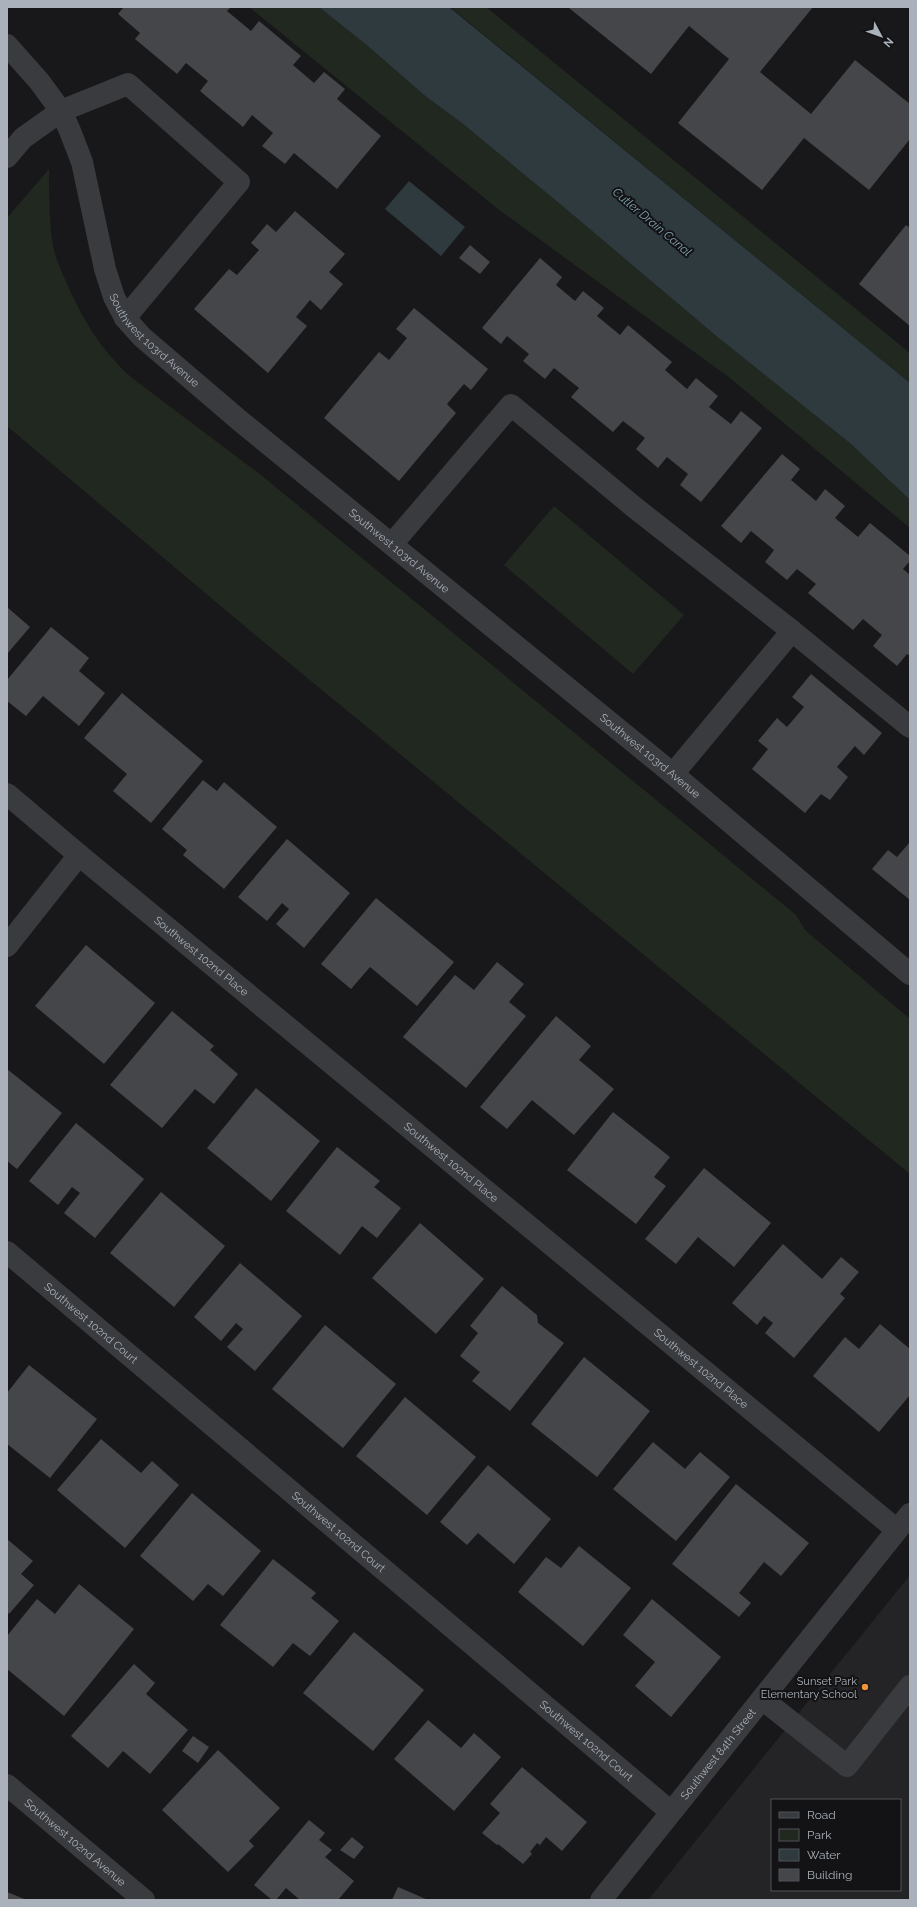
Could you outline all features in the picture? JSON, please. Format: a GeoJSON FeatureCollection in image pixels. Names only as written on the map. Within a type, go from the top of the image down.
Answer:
{"type":"FeatureCollection","features":[{"type":"Feature","properties":{"kind":"street","name":"Southwest 103rd Avenue"},"geometry":{"type":"LineString","coordinates":[[7,45],[39,81],[61,111],[82,162],[105,269],[114,297],[125,318],[164,357],[673,774],[910,974]]}},
{"type":"Feature","properties":{"kind":"street"},"geometry":{"type":"LineString","coordinates":[[7,157],[23,138],[61,111],[128,84],[239,182],[125,318]]}},
{"type":"Feature","properties":{"kind":"street"},"geometry":{"type":"LineString","coordinates":[[392,544],[511,405],[634,507],[792,631],[910,727]]}},
{"type":"Feature","properties":{"kind":"street"},"geometry":{"type":"LineString","coordinates":[[673,774],[792,631]]}},
{"type":"Feature","properties":{"kind":"street","name":"Southwest 102nd Place"},"geometry":{"type":"LineString","coordinates":[[7,794],[79,855],[903,1522]]}},
{"type":"Feature","properties":{"kind":"street"},"geometry":{"type":"LineString","coordinates":[[7,946],[79,855]]}},
{"type":"Feature","properties":{"kind":"street","name":"Southwest 102nd Court"},"geometry":{"type":"LineString","coordinates":[[7,1252],[671,1812]]}},
{"type":"Feature","properties":{"kind":"street","name":"Southwest 84th Street"},"geometry":{"type":"LineString","coordinates":[[601,1900],[903,1522]]}},
{"type":"Feature","properties":{"kind":"street"},"geometry":{"type":"LineString","coordinates":[[762,1699],[847,1766],[910,1686]]}},
{"type":"Feature","properties":{"kind":"street","name":"Southwest 102nd Avenue"},"geometry":{"type":"LineString","coordinates":[[7,1785],[144,1900]]}},
{"type":"Feature","properties":{"kind":"shaded area","name":"Sunset Park Elementary School"},"geometry":{"type":"Polygon","coordinates":[[[910,1575],[910,1900],[648,1900],[910,1575]]]}},
{"type":"Feature","properties":{"kind":"green space"},"geometry":{"type":"Polygon","coordinates":[[[249,7],[319,7],[369,47],[424,95],[463,124],[566,209],[715,335],[851,444],[910,500],[910,528],[730,378],[498,209],[249,7]]]}},
{"type":"Feature","properties":{"kind":"green space"},"geometry":{"type":"Polygon","coordinates":[[[450,7],[486,7],[910,353],[910,383],[450,7]]]}},
{"type":"Feature","properties":{"kind":"green space"},"geometry":{"type":"Polygon","coordinates":[[[49,169],[51,227],[53,246],[57,261],[87,324],[103,347],[121,368],[132,378],[261,475],[796,915],[805,930],[910,1019],[910,1174],[248,629],[7,426],[7,218],[49,169]]]}},
{"type":"Feature","properties":{"kind":"green space"},"geometry":{"type":"Polygon","coordinates":[[[554,506],[684,615],[633,674],[504,565],[554,506]]]}},
{"type":"Feature","properties":{"kind":"water","name":"Cutler Drain Canal"},"geometry":{"type":"Polygon","coordinates":[[[319,7],[449,7],[910,383],[910,500],[851,444],[715,335],[566,209],[463,124],[424,95],[369,47],[319,7]]]}},
{"type":"Feature","properties":{"kind":"water"},"geometry":{"type":"Polygon","coordinates":[[[409,181],[465,227],[441,256],[385,209],[409,181]]]}},
{"type":"Feature","properties":{"kind":"building"},"geometry":{"type":"Polygon","coordinates":[[[124,7],[231,7],[227,11],[251,31],[259,21],[301,56],[293,65],[314,83],[324,72],[345,89],[337,99],[381,136],[337,189],[294,153],[285,164],[262,146],[273,133],[252,115],[243,127],[200,91],[208,81],[186,63],[177,74],[135,39],[140,33],[118,14],[124,7]]]}},
{"type":"Feature","properties":{"kind":"building"},"geometry":{"type":"Polygon","coordinates":[[[813,7],[760,72],[811,114],[855,60],[910,104],[910,139],[869,190],[804,138],[762,190],[678,123],[729,59],[689,26],[651,74],[569,8],[813,7]]]}},
{"type":"Feature","properties":{"kind":"building"},"geometry":{"type":"Polygon","coordinates":[[[295,211],[345,254],[329,272],[343,284],[321,310],[310,300],[296,317],[307,326],[268,373],[194,309],[229,269],[237,275],[259,250],[251,243],[267,224],[276,232],[295,211]]]}},
{"type":"Feature","properties":{"kind":"building"},"geometry":{"type":"Polygon","coordinates":[[[906,225],[910,228],[910,326],[859,284],[906,225]]]}},
{"type":"Feature","properties":{"kind":"building"},"geometry":{"type":"Polygon","coordinates":[[[470,245],[490,262],[480,274],[459,258],[470,245]]]}},
{"type":"Feature","properties":{"kind":"building"},"geometry":{"type":"Polygon","coordinates":[[[540,258],[562,277],[556,285],[575,301],[583,291],[604,308],[597,316],[620,335],[628,325],[672,362],[665,370],[687,389],[696,378],[718,396],[709,407],[731,424],[741,411],[762,428],[701,502],[680,485],[688,474],[667,457],[658,468],[636,449],[645,438],[623,421],[613,432],[571,397],[579,388],[554,368],[545,379],[523,361],[529,354],[507,336],[501,344],[482,328],[540,258]]]}},
{"type":"Feature","properties":{"kind":"building"},"geometry":{"type":"Polygon","coordinates":[[[414,308],[488,369],[471,390],[464,384],[447,404],[456,413],[399,481],[324,418],[379,352],[389,360],[407,338],[396,329],[414,308]]]}},
{"type":"Feature","properties":{"kind":"building"},"geometry":{"type":"Polygon","coordinates":[[[782,454],[800,469],[791,480],[816,501],[825,489],[845,506],[835,518],[858,537],[870,523],[910,556],[910,561],[903,569],[910,575],[910,656],[907,654],[897,666],[873,646],[882,635],[863,619],[853,630],[808,593],[816,584],[797,569],[787,580],[765,562],[774,550],[751,531],[741,543],[721,526],[782,454]]]}},
{"type":"Feature","properties":{"kind":"building"},"geometry":{"type":"Polygon","coordinates":[[[7,607],[30,627],[7,654],[7,607]]]}},
{"type":"Feature","properties":{"kind":"building"},"geometry":{"type":"Polygon","coordinates":[[[51,627],[89,658],[79,671],[105,693],[79,726],[43,696],[26,716],[7,701],[7,680],[51,627]]]}},
{"type":"Feature","properties":{"kind":"building"},"geometry":{"type":"Polygon","coordinates":[[[811,674],[882,733],[864,755],[855,746],[837,767],[848,777],[830,800],[821,794],[805,813],[752,769],[768,749],[758,741],[777,718],[787,727],[804,707],[792,697],[811,674]]]}},
{"type":"Feature","properties":{"kind":"building"},"geometry":{"type":"Polygon","coordinates":[[[122,693],[203,761],[151,823],[113,791],[127,774],[84,738],[122,693]]]}},
{"type":"Feature","properties":{"kind":"building"},"geometry":{"type":"Polygon","coordinates":[[[203,780],[217,791],[224,782],[277,827],[224,889],[183,855],[187,850],[162,829],[203,780]]]}},
{"type":"Feature","properties":{"kind":"building"},"geometry":{"type":"Polygon","coordinates":[[[287,839],[350,893],[304,948],[276,924],[289,909],[282,903],[267,921],[238,897],[287,839]]]}},
{"type":"Feature","properties":{"kind":"building"},"geometry":{"type":"Polygon","coordinates":[[[910,842],[910,900],[872,869],[888,850],[897,857],[910,842]]]}},
{"type":"Feature","properties":{"kind":"building"},"geometry":{"type":"Polygon","coordinates":[[[376,898],[454,962],[417,1006],[370,967],[351,989],[321,964],[376,898]]]}},
{"type":"Feature","properties":{"kind":"building"},"geometry":{"type":"Polygon","coordinates":[[[86,945],[155,1003],[104,1064],[35,1006],[86,945]]]}},
{"type":"Feature","properties":{"kind":"building"},"geometry":{"type":"Polygon","coordinates":[[[497,962],[524,984],[509,1002],[526,1016],[466,1088],[403,1037],[455,975],[474,990],[497,962]]]}},
{"type":"Feature","properties":{"kind":"building"},"geometry":{"type":"Polygon","coordinates":[[[172,1011],[214,1046],[210,1050],[238,1074],[214,1104],[195,1089],[162,1128],[110,1085],[172,1011]]]}},
{"type":"Feature","properties":{"kind":"building"},"geometry":{"type":"Polygon","coordinates":[[[556,1016],[591,1046],[579,1060],[614,1089],[574,1135],[532,1100],[507,1129],[480,1107],[556,1016]]]}},
{"type":"Feature","properties":{"kind":"building"},"geometry":{"type":"Polygon","coordinates":[[[7,1069],[62,1113],[17,1169],[7,1161],[7,1069]]]}},
{"type":"Feature","properties":{"kind":"building"},"geometry":{"type":"Polygon","coordinates":[[[256,1088],[320,1141],[271,1201],[207,1148],[256,1088]]]}},
{"type":"Feature","properties":{"kind":"building"},"geometry":{"type":"Polygon","coordinates":[[[613,1112],[670,1157],[654,1177],[666,1186],[636,1224],[567,1170],[613,1112]]]}},
{"type":"Feature","properties":{"kind":"building"},"geometry":{"type":"Polygon","coordinates":[[[76,1123],[144,1179],[95,1238],[64,1213],[80,1193],[72,1187],[58,1205],[29,1181],[76,1123]]]}},
{"type":"Feature","properties":{"kind":"building"},"geometry":{"type":"Polygon","coordinates":[[[337,1147],[380,1181],[374,1187],[401,1208],[377,1238],[362,1226],[340,1255],[286,1211],[337,1147]]]}},
{"type":"Feature","properties":{"kind":"building"},"geometry":{"type":"Polygon","coordinates":[[[704,1168],[771,1223],[734,1267],[698,1237],[676,1264],[645,1239],[704,1168]]]}},
{"type":"Feature","properties":{"kind":"building"},"geometry":{"type":"Polygon","coordinates":[[[161,1192],[225,1246],[174,1307],[110,1253],[161,1192]]]}},
{"type":"Feature","properties":{"kind":"building"},"geometry":{"type":"Polygon","coordinates":[[[420,1223],[484,1279],[436,1334],[372,1278],[420,1223]]]}},
{"type":"Feature","properties":{"kind":"building"},"geometry":{"type":"Polygon","coordinates":[[[783,1244],[822,1279],[841,1257],[859,1272],[840,1294],[845,1298],[794,1358],[765,1333],[773,1323],[764,1316],[757,1325],[732,1303],[783,1244]]]}},
{"type":"Feature","properties":{"kind":"building"},"geometry":{"type":"Polygon","coordinates":[[[240,1263],[302,1316],[255,1371],[227,1347],[243,1329],[236,1323],[221,1341],[194,1317],[240,1263]]]}},
{"type":"Feature","properties":{"kind":"building"},"geometry":{"type":"Polygon","coordinates":[[[502,1286],[537,1315],[538,1323],[564,1343],[510,1411],[472,1381],[480,1372],[460,1356],[478,1333],[470,1326],[502,1286]]]}},
{"type":"Feature","properties":{"kind":"building"},"geometry":{"type":"Polygon","coordinates":[[[880,1324],[910,1349],[910,1395],[879,1432],[813,1376],[845,1337],[859,1349],[880,1324]]]}},
{"type":"Feature","properties":{"kind":"building"},"geometry":{"type":"Polygon","coordinates":[[[325,1325],[396,1384],[343,1448],[272,1389],[325,1325]]]}},
{"type":"Feature","properties":{"kind":"building"},"geometry":{"type":"Polygon","coordinates":[[[584,1357],[650,1411],[597,1477],[531,1424],[584,1357]]]}},
{"type":"Feature","properties":{"kind":"building"},"geometry":{"type":"Polygon","coordinates":[[[29,1365],[97,1419],[50,1478],[7,1444],[7,1393],[29,1365]]]}},
{"type":"Feature","properties":{"kind":"building"},"geometry":{"type":"Polygon","coordinates":[[[405,1397],[476,1457],[427,1515],[356,1456],[405,1397]]]}},
{"type":"Feature","properties":{"kind":"building"},"geometry":{"type":"Polygon","coordinates":[[[101,1439],[141,1473],[152,1461],[179,1485],[125,1548],[57,1490],[101,1439]]]}},
{"type":"Feature","properties":{"kind":"building"},"geometry":{"type":"Polygon","coordinates":[[[653,1442],[685,1469],[700,1452],[730,1477],[676,1541],[613,1489],[653,1442]]]}},
{"type":"Feature","properties":{"kind":"building"},"geometry":{"type":"Polygon","coordinates":[[[488,1465],[551,1519],[514,1564],[478,1533],[467,1545],[440,1522],[488,1465]]]}},
{"type":"Feature","properties":{"kind":"building"},"geometry":{"type":"Polygon","coordinates":[[[736,1484],[809,1543],[781,1576],[764,1562],[739,1593],[751,1603],[739,1617],[672,1564],[736,1484]]]}},
{"type":"Feature","properties":{"kind":"building"},"geometry":{"type":"Polygon","coordinates":[[[192,1493],[261,1551],[223,1596],[208,1584],[193,1601],[140,1556],[192,1493]]]}},
{"type":"Feature","properties":{"kind":"building"},"geometry":{"type":"Polygon","coordinates":[[[7,1539],[33,1561],[21,1574],[34,1585],[9,1614],[7,1611],[7,1539]]]}},
{"type":"Feature","properties":{"kind":"building"},"geometry":{"type":"Polygon","coordinates":[[[579,1546],[631,1588],[583,1646],[518,1592],[546,1557],[561,1568],[579,1546]]]}},
{"type":"Feature","properties":{"kind":"building"},"geometry":{"type":"Polygon","coordinates":[[[273,1559],[316,1593],[311,1598],[339,1621],[310,1656],[293,1643],[273,1667],[220,1625],[273,1559]]]}},
{"type":"Feature","properties":{"kind":"building"},"geometry":{"type":"Polygon","coordinates":[[[79,1584],[134,1629],[64,1716],[7,1669],[7,1636],[37,1599],[55,1614],[79,1584]]]}},
{"type":"Feature","properties":{"kind":"building"},"geometry":{"type":"Polygon","coordinates":[[[652,1599],[721,1657],[671,1717],[635,1686],[655,1662],[623,1635],[652,1599]]]}},
{"type":"Feature","properties":{"kind":"building"},"geometry":{"type":"Polygon","coordinates":[[[354,1632],[424,1690],[373,1751],[303,1693],[354,1632]]]}},
{"type":"Feature","properties":{"kind":"building"},"geometry":{"type":"Polygon","coordinates":[[[134,1664],[155,1683],[146,1694],[188,1730],[150,1774],[123,1751],[108,1768],[71,1736],[134,1664]]]}},
{"type":"Feature","properties":{"kind":"building"},"geometry":{"type":"Polygon","coordinates":[[[428,1720],[461,1748],[474,1733],[501,1757],[454,1811],[394,1759],[428,1720]]]}},
{"type":"Feature","properties":{"kind":"building"},"geometry":{"type":"Polygon","coordinates":[[[193,1736],[209,1747],[198,1763],[182,1751],[193,1736]]]}},
{"type":"Feature","properties":{"kind":"building"},"geometry":{"type":"Polygon","coordinates":[[[218,1750],[280,1808],[249,1841],[254,1846],[228,1872],[162,1810],[218,1750]]]}},
{"type":"Feature","properties":{"kind":"building"},"geometry":{"type":"Polygon","coordinates":[[[522,1767],[587,1822],[562,1851],[546,1837],[540,1845],[537,1843],[530,1852],[532,1854],[523,1864],[482,1833],[500,1813],[490,1804],[522,1767]]]}},
{"type":"Feature","properties":{"kind":"building"},"geometry":{"type":"Polygon","coordinates":[[[309,1820],[325,1833],[319,1840],[332,1850],[325,1857],[354,1881],[338,1900],[300,1900],[286,1888],[276,1900],[272,1900],[254,1885],[309,1820]]]}},
{"type":"Feature","properties":{"kind":"building"},"geometry":{"type":"Polygon","coordinates":[[[352,1837],[364,1847],[354,1859],[340,1850],[352,1837]]]}},
{"type":"Feature","properties":{"kind":"building"},"geometry":{"type":"Polygon","coordinates":[[[398,1887],[428,1900],[392,1900],[398,1887]]]}},
{"type":"Feature","properties":{"kind":"building"},"geometry":{"type":"Polygon","coordinates":[[[7,1892],[27,1900],[7,1900],[7,1892]]]}},
{"type":"Feature","properties":{"kind":"place","name":"Sunset Park Elementary School"},"geometry":{"type":"Point","coordinates":[865,1687]}}]}
